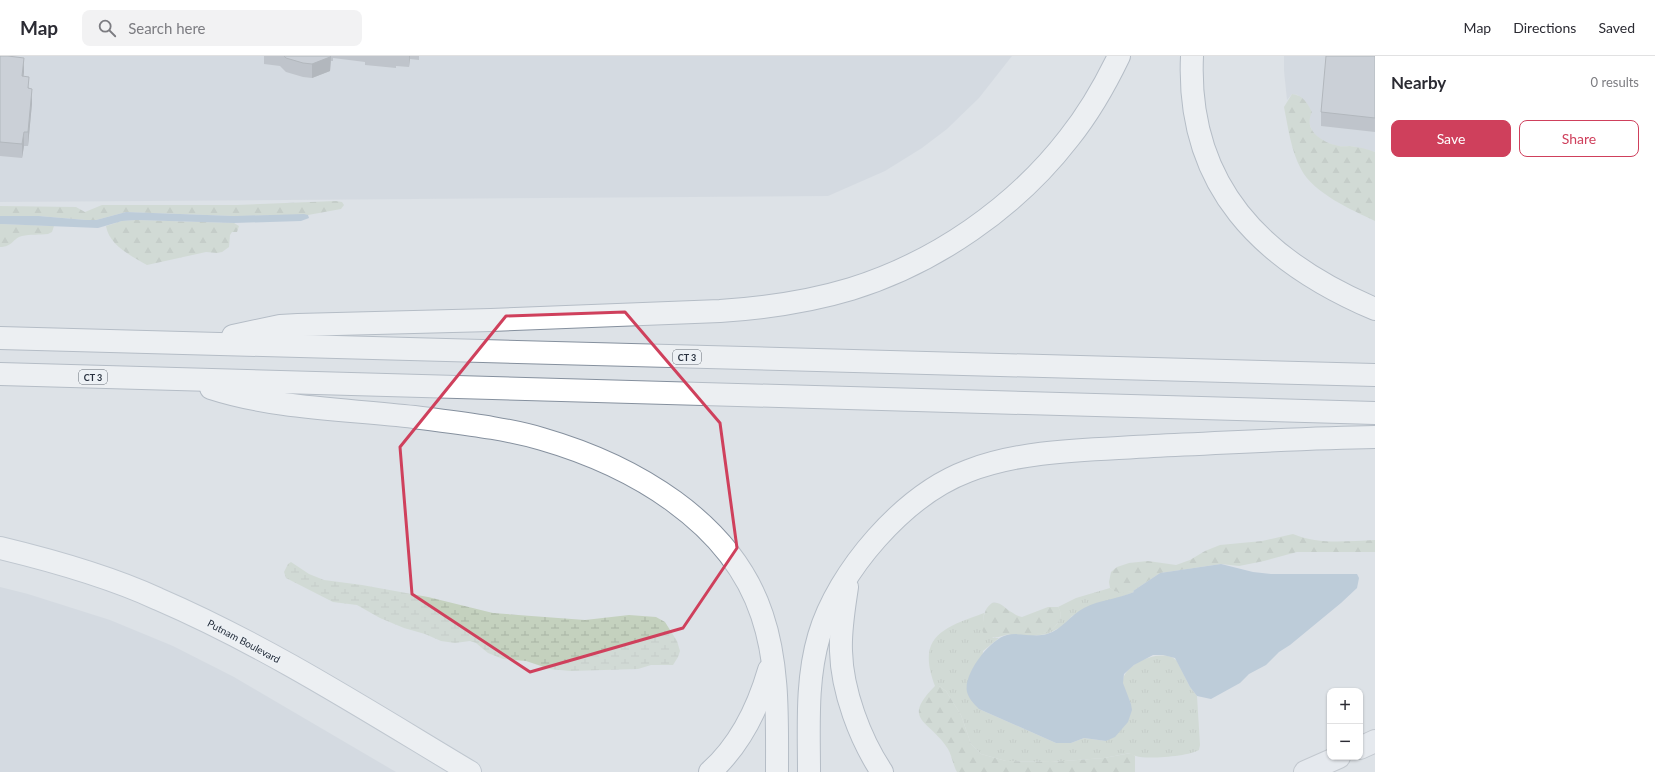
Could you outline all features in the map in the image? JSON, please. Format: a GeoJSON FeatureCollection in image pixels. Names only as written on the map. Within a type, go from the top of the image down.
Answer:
{"type":"FeatureCollection","features":[{"type":"Feature","properties":{"kind":"main road"},"geometry":{"type":"LineString","coordinates":[[208,343],[253,331],[298,325],[483,320],[720,311],[756,308],[790,304],[851,289],[897,272],[945,247],[975,227],[1021,190],[1046,165],[1069,138],[1102,89],[1119,56]]}},
{"type":"Feature","properties":{"kind":"main road"},"geometry":{"type":"LineString","coordinates":[[1192,56],[1192,103],[1200,137],[1214,173],[1233,206],[1253,230],[1280,255],[1301,270],[1330,287],[1375,309]]}},
{"type":"Feature","properties":{"kind":"main road","name":"CT 3"},"geometry":{"type":"LineString","coordinates":[[0,338],[1375,375]]}},
{"type":"Feature","properties":{"kind":"main road","name":"CT 3"},"geometry":{"type":"LineString","coordinates":[[0,374],[1375,413]]}},
{"type":"Feature","properties":{"kind":"main road"},"geometry":{"type":"LineString","coordinates":[[187,380],[230,394],[266,402],[414,418],[516,433],[564,446],[611,466],[632,476],[680,506],[723,546],[742,573],[758,604],[767,632],[772,661],[776,708],[777,772]]}},
{"type":"Feature","properties":{"kind":"main road"},"geometry":{"type":"LineString","coordinates":[[809,772],[810,688],[816,650],[826,616],[850,572],[879,535],[917,500],[948,480],[966,471],[991,463],[1044,454],[1106,449],[1261,441],[1375,437]]}},
{"type":"Feature","properties":{"kind":"main road","name":"Putnam Boulevard"},"geometry":{"type":"LineString","coordinates":[[0,548],[54,561],[106,579],[157,598],[206,620],[294,668],[470,772]]}},
{"type":"Feature","properties":{"kind":"main road"},"geometry":{"type":"LineString","coordinates":[[850,572],[843,616],[841,642],[843,670],[856,723],[864,742],[882,772]]}},
{"type":"Feature","properties":{"kind":"main road"},"geometry":{"type":"LineString","coordinates":[[710,772],[727,755],[744,730],[762,692],[772,661]]}},
{"type":"Feature","properties":{"kind":"street"},"geometry":{"type":"LineString","coordinates":[[1363,747],[1375,742]]}},
{"type":"Feature","properties":{"kind":"street"},"geometry":{"type":"LineString","coordinates":[[1305,772],[1332,760]]}},
{"type":"Feature","properties":{"kind":"highlighted area"},"geometry":{"type":"Polygon","coordinates":[[[625,312],[720,423],[737,548],[683,628],[530,672],[412,594],[400,447],[506,316],[625,312]]]}},
{"type":"Feature","properties":{"kind":"shaded area"},"geometry":{"type":"Polygon","coordinates":[[[0,56],[1012,56],[979,98],[947,129],[922,148],[885,171],[828,196],[0,202],[0,56]]]}},
{"type":"Feature","properties":{"kind":"shaded area"},"geometry":{"type":"Polygon","coordinates":[[[1284,56],[1375,56],[1375,152],[1352,146],[1336,146],[1321,140],[1313,133],[1298,95],[1292,94],[1287,100],[1284,56]]]}},
{"type":"Feature","properties":{"kind":"shaded area"},"geometry":{"type":"Polygon","coordinates":[[[0,587],[28,594],[110,620],[173,646],[234,677],[396,772],[0,772],[0,587]]]}},
{"type":"Feature","properties":{"kind":"green space"},"geometry":{"type":"Polygon","coordinates":[[[1292,94],[1299,96],[1304,100],[1312,112],[1310,118],[1311,129],[1324,141],[1337,146],[1357,147],[1375,152],[1375,221],[1334,200],[1314,186],[1301,169],[1292,147],[1284,107],[1292,94]]]}},
{"type":"Feature","properties":{"kind":"green space"},"geometry":{"type":"Polygon","coordinates":[[[342,202],[344,205],[341,209],[308,215],[234,216],[126,212],[96,220],[39,216],[0,216],[0,206],[76,207],[85,212],[102,205],[237,205],[342,202]]]}},
{"type":"Feature","properties":{"kind":"green space"},"geometry":{"type":"Polygon","coordinates":[[[136,220],[234,223],[239,226],[237,232],[232,232],[230,235],[229,247],[222,252],[206,252],[147,265],[128,254],[116,244],[111,239],[106,226],[122,221],[136,220]]]}},
{"type":"Feature","properties":{"kind":"green space"},"geometry":{"type":"Polygon","coordinates":[[[0,224],[54,226],[52,232],[48,234],[22,236],[8,246],[0,247],[0,224]]]}},
{"type":"Feature","properties":{"kind":"green space"},"geometry":{"type":"Polygon","coordinates":[[[1293,534],[1313,540],[1323,541],[1375,540],[1375,552],[1297,552],[1239,566],[1221,564],[1160,573],[1133,591],[1122,593],[1114,591],[1110,588],[1109,582],[1111,572],[1117,567],[1129,563],[1148,561],[1176,565],[1190,560],[1205,551],[1220,545],[1262,541],[1293,534]]]}},
{"type":"Feature","properties":{"kind":"green space"},"geometry":{"type":"Polygon","coordinates":[[[291,562],[309,574],[324,580],[428,597],[493,613],[585,620],[629,615],[656,617],[665,622],[677,641],[680,651],[673,665],[651,665],[638,669],[570,671],[550,669],[526,661],[503,659],[488,653],[476,643],[470,641],[455,643],[441,641],[380,618],[357,605],[333,602],[286,578],[284,572],[288,564],[291,562]]]}},
{"type":"Feature","properties":{"kind":"green space"},"geometry":{"type":"Polygon","coordinates":[[[1110,588],[1118,592],[1134,592],[1072,616],[1063,626],[1047,634],[1033,636],[1008,635],[1036,634],[1049,631],[1061,617],[1058,607],[1076,598],[1110,588]]]}},
{"type":"Feature","properties":{"kind":"green space"},"geometry":{"type":"Polygon","coordinates":[[[992,603],[998,603],[1022,617],[1048,607],[1058,607],[1061,617],[1055,627],[1044,633],[1009,634],[990,637],[984,634],[982,628],[985,611],[992,603]]]}},
{"type":"Feature","properties":{"kind":"green space"},"geometry":{"type":"Polygon","coordinates":[[[984,613],[983,623],[993,638],[999,638],[983,651],[979,709],[1056,743],[1071,743],[1084,738],[1106,741],[1131,704],[1123,686],[1124,676],[1129,669],[1144,659],[1163,655],[1171,657],[1177,661],[1190,687],[1197,696],[1199,750],[1187,754],[1168,757],[1149,758],[1134,756],[1130,753],[1104,758],[1051,762],[1006,761],[981,754],[971,744],[961,715],[946,691],[939,686],[935,686],[930,669],[929,656],[931,645],[937,636],[956,624],[984,613]]]}},
{"type":"Feature","properties":{"kind":"green space"},"geometry":{"type":"Polygon","coordinates":[[[935,686],[939,686],[946,691],[961,715],[971,744],[981,754],[1006,761],[1051,762],[1104,758],[1131,753],[1135,756],[1135,772],[957,772],[948,749],[941,739],[922,720],[919,714],[920,707],[925,698],[935,686]]]}},
{"type":"Feature","properties":{"kind":"water"},"geometry":{"type":"Polygon","coordinates":[[[126,212],[234,216],[304,214],[308,215],[309,218],[301,221],[234,223],[136,220],[122,221],[98,228],[0,224],[0,216],[39,216],[96,220],[126,212]]]}},
{"type":"Feature","properties":{"kind":"water"},"geometry":{"type":"Polygon","coordinates":[[[1221,564],[1253,572],[1271,574],[1357,574],[1359,578],[1357,588],[1341,603],[1290,645],[1279,652],[1266,665],[1249,674],[1240,683],[1211,699],[1197,696],[1190,687],[1175,658],[1163,655],[1153,655],[1134,665],[1124,674],[1123,683],[1132,710],[1128,722],[1115,737],[1106,741],[1084,738],[1071,743],[1056,743],[979,709],[969,697],[967,685],[973,667],[986,650],[1000,638],[1012,634],[1047,634],[1062,626],[1074,614],[1084,608],[1134,592],[1133,591],[1160,573],[1221,564]]]}},
{"type":"Feature","properties":{"kind":"building"},"geometry":{"type":"Polygon","coordinates":[[[0,56],[24,58],[22,76],[29,77],[28,88],[32,89],[28,132],[24,132],[22,144],[0,142],[0,56]]]}},
{"type":"Feature","properties":{"kind":"building"},"geometry":{"type":"Polygon","coordinates":[[[284,56],[331,56],[312,64],[303,63],[284,56]]]}},
{"type":"Feature","properties":{"kind":"building"},"geometry":{"type":"Polygon","coordinates":[[[1326,56],[1375,56],[1375,118],[1321,112],[1326,56]]]}}]}
